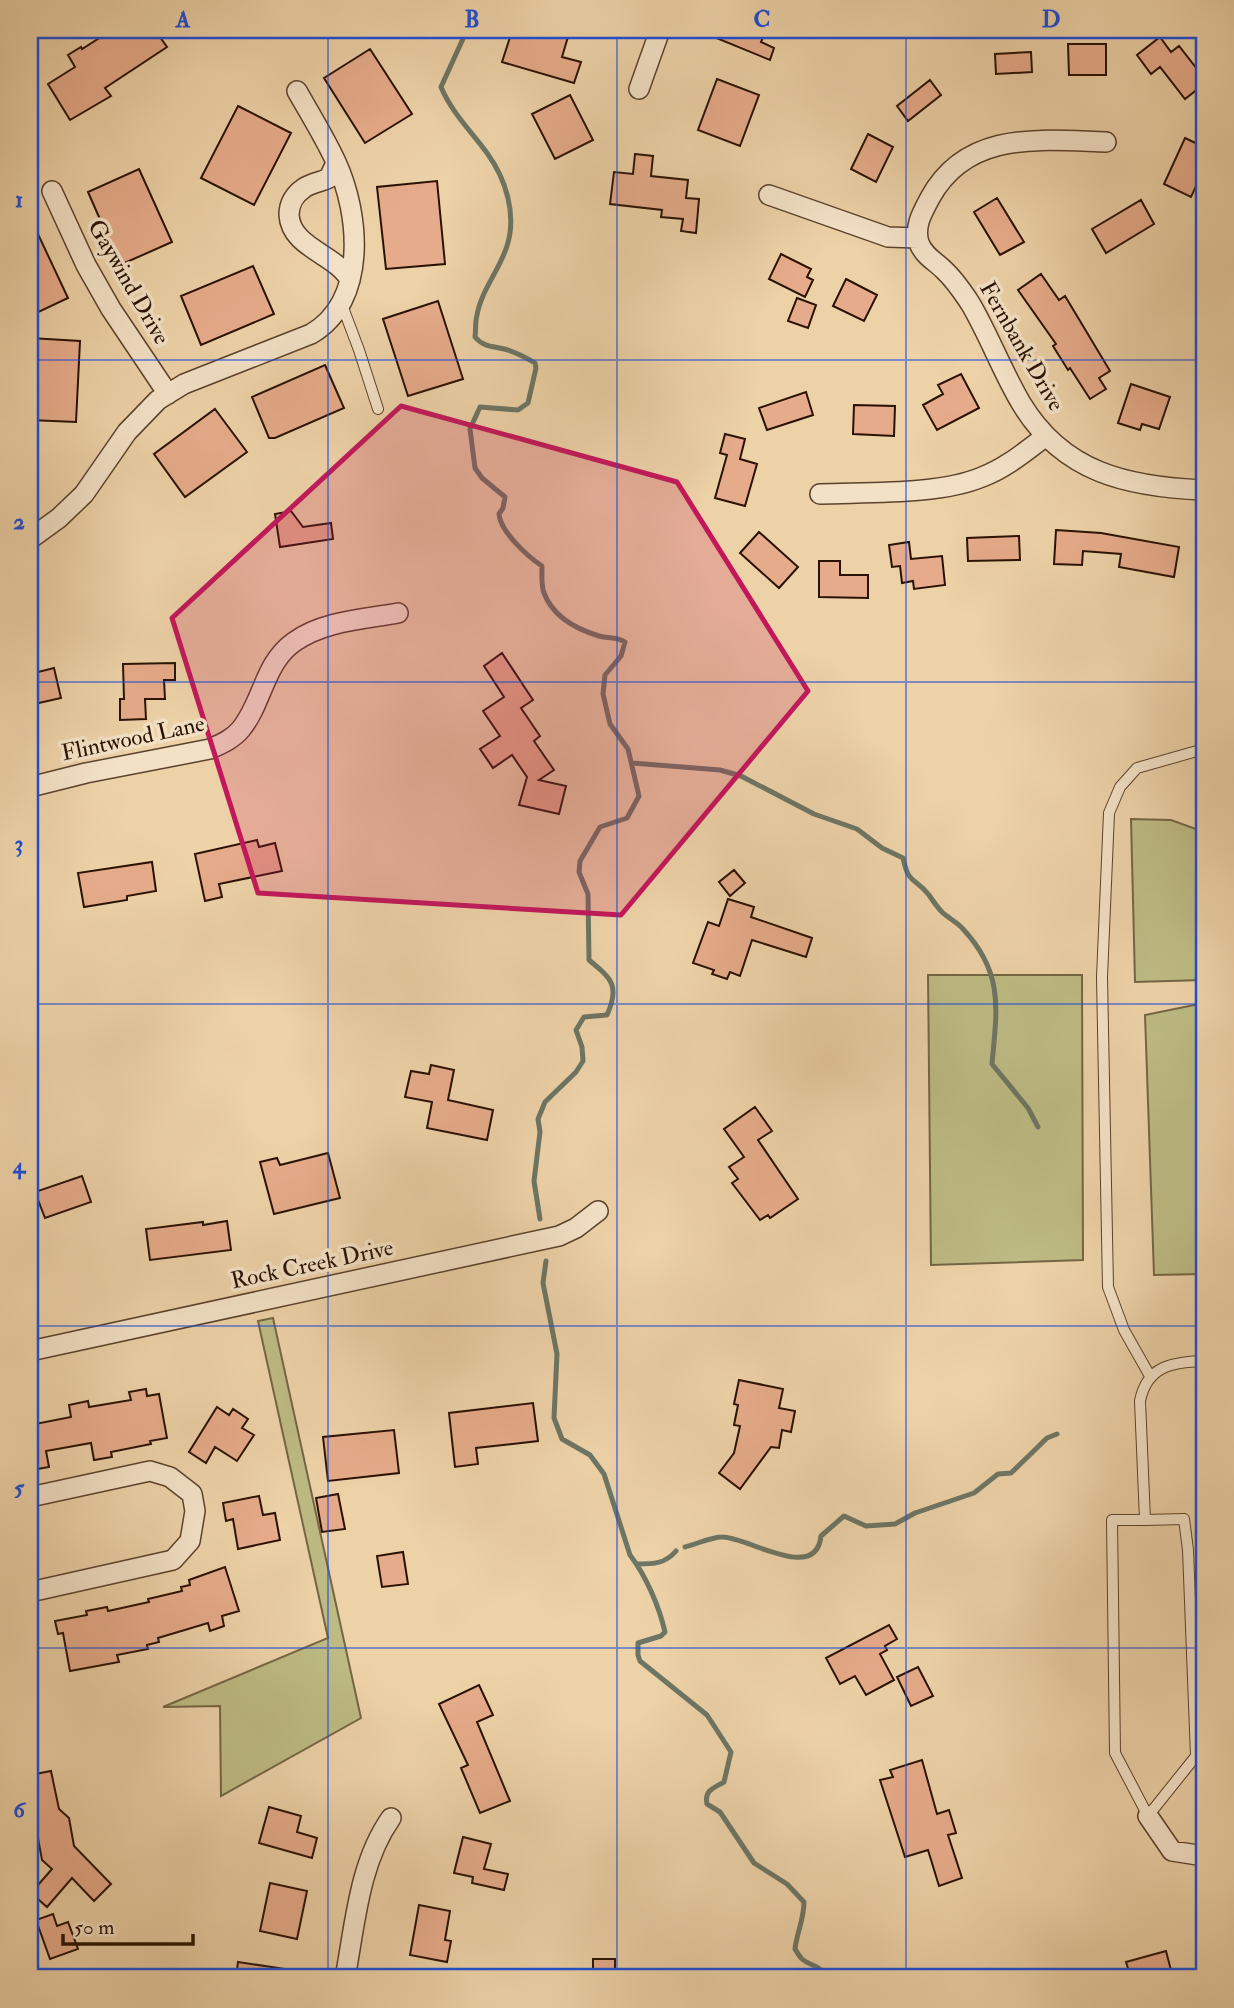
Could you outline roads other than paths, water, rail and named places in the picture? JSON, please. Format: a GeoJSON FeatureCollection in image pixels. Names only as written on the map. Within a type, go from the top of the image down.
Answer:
{"type":"FeatureCollection","features":[{"type":"Feature","properties":{"kind":"street"},"geometry":{"type":"LineString","coordinates":[[639,89],[660,30]]}},
{"type":"Feature","properties":{"kind":"street"},"geometry":{"type":"LineString","coordinates":[[30,539],[59,518],[84,494],[127,432],[147,410],[168,394],[184,384],[311,334],[321,328],[342,305],[355,257],[352,219],[337,163],[297,90]]}},
{"type":"Feature","properties":{"kind":"street"},"geometry":{"type":"LineString","coordinates":[[769,195],[888,237],[918,238],[918,222],[935,188],[951,171],[970,157],[1002,143],[1042,140],[1106,142]]}},
{"type":"Feature","properties":{"kind":"street"},"geometry":{"type":"LineString","coordinates":[[337,163],[329,178],[307,185],[296,194],[289,207],[290,224],[297,236],[335,263],[350,280]]}},
{"type":"Feature","properties":{"kind":"street","name":"Gaywind Drive"},"geometry":{"type":"LineString","coordinates":[[52,191],[86,265],[168,394]]}},
{"type":"Feature","properties":{"kind":"street","name":"Fernbank Drive"},"geometry":{"type":"LineString","coordinates":[[918,238],[925,254],[957,284],[972,306],[1021,402],[1046,436],[1089,466],[1130,483],[1160,488],[1204,490]]}},
{"type":"Feature","properties":{"kind":"street"},"geometry":{"type":"LineString","coordinates":[[820,494],[958,485],[983,477],[1006,465],[1046,436]]}},
{"type":"Feature","properties":{"kind":"street","name":"Flintwood Lane"},"geometry":{"type":"LineString","coordinates":[[30,787],[86,772],[210,749],[241,729],[272,667],[293,643],[314,631],[398,613]]}},
{"type":"Feature","properties":{"kind":"street","name":"Rock Creek Drive"},"geometry":{"type":"LineString","coordinates":[[30,1351],[559,1236],[576,1228],[598,1211]]}},
{"type":"Feature","properties":{"kind":"street"},"geometry":{"type":"LineString","coordinates":[[30,1497],[150,1471],[170,1477],[192,1494],[195,1511],[190,1541],[173,1560],[30,1592]]}},
{"type":"Feature","properties":{"kind":"street"},"geometry":{"type":"LineString","coordinates":[[1148,1816],[1172,1851],[1204,1856]]}},
{"type":"Feature","properties":{"kind":"street"},"geometry":{"type":"LineString","coordinates":[[345,1978],[369,1860],[380,1834],[391,1818]]}},
{"type":"Feature","properties":{"kind":"lane"},"geometry":{"type":"LineString","coordinates":[[342,305],[378,409]]}},
{"type":"Feature","properties":{"kind":"lane"},"geometry":{"type":"LineString","coordinates":[[1150,1376],[1124,1330],[1108,1287],[1102,977],[1110,813],[1120,787],[1136,768],[1204,749]]}},
{"type":"Feature","properties":{"kind":"lane"},"geometry":{"type":"LineString","coordinates":[[1145,1520],[1140,1401],[1143,1388],[1150,1376],[1164,1367],[1204,1361]]}},
{"type":"Feature","properties":{"kind":"lane"},"geometry":{"type":"LineString","coordinates":[[1184,1519],[1188,1550],[1196,1756],[1148,1816],[1115,1753],[1112,1520],[1145,1520],[1184,1519]]}},
{"type":"Feature","properties":{"kind":"waterway"},"geometry":{"type":"LineString","coordinates":[[467,30],[441,87],[462,122],[500,174],[508,198],[511,222],[504,255],[479,306],[475,337],[486,345],[525,357],[535,363],[536,368],[528,403],[518,410],[480,407],[470,429],[475,468],[482,478],[505,497],[499,514],[501,521],[515,543],[542,566],[543,590],[553,609],[582,630],[625,642],[621,656],[605,675],[603,694],[610,724],[628,749],[639,796],[627,818],[600,827],[580,861],[579,872],[588,894],[589,960],[608,978],[613,997],[607,1015],[584,1017],[576,1030],[582,1047],[583,1061],[576,1072],[545,1102],[538,1119],[540,1132],[534,1181],[540,1219]]}},
{"type":"Feature","properties":{"kind":"waterway"},"geometry":{"type":"LineString","coordinates":[[632,763],[720,770],[741,776],[814,814],[857,829],[882,848],[903,858],[910,877],[924,889],[942,912],[963,929],[986,961],[992,977],[996,1009],[992,1064],[1028,1108],[1038,1127]]}},
{"type":"Feature","properties":{"kind":"waterway"},"geometry":{"type":"LineString","coordinates":[[546,1261],[543,1283],[557,1354],[554,1418],[562,1439],[590,1455],[604,1474],[630,1555],[651,1592],[665,1632],[661,1636],[638,1643],[640,1661],[707,1715],[731,1752],[724,1782],[708,1792],[707,1804],[720,1812],[754,1863],[787,1884],[804,1902],[795,1949],[805,1962],[821,1970],[825,1978]]}},
{"type":"Feature","properties":{"kind":"waterway"},"geometry":{"type":"LineString","coordinates":[[685,1547],[722,1537],[779,1554],[807,1556],[816,1550],[821,1536],[844,1516],[866,1526],[895,1524],[915,1513],[974,1493],[998,1474],[1011,1473],[1047,1438],[1057,1434]]}},
{"type":"Feature","properties":{"kind":"waterway"},"geometry":{"type":"LineString","coordinates":[[637,1564],[663,1561],[676,1551]]}}]}
